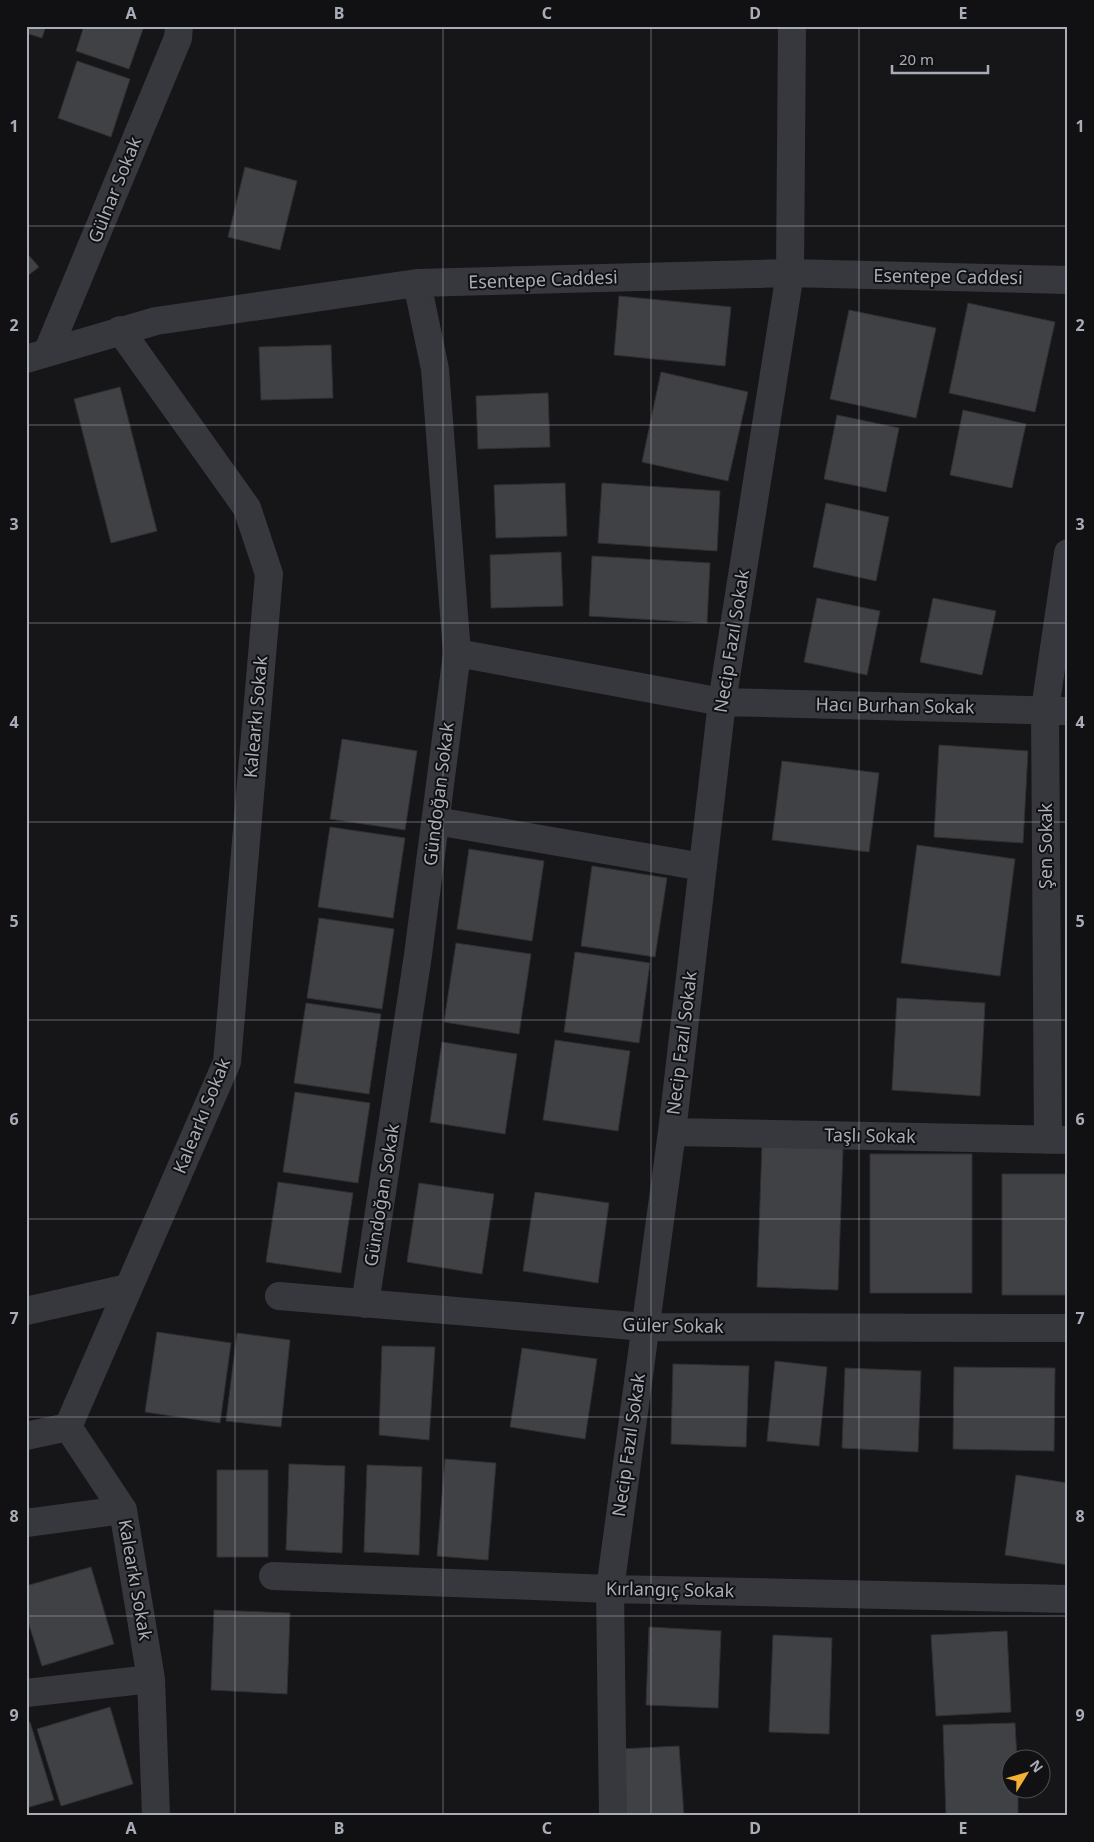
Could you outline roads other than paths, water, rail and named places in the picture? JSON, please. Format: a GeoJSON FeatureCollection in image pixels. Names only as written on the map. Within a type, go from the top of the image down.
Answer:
{"type":"FeatureCollection","features":[{"type":"Feature","properties":{"kind":"street","name":"Gülnar Sokak"},"geometry":{"type":"LineString","coordinates":[[37,356],[178,38],[179,26]]}},
{"type":"Feature","properties":{"kind":"street","name":"Necip Fazıl Sokak"},"geometry":{"type":"LineString","coordinates":[[613,1816],[610,1588],[672,1132],[722,702],[790,274],[792,26]]}},
{"type":"Feature","properties":{"kind":"street","name":"Esentepe Caddesi"},"geometry":{"type":"LineString","coordinates":[[37,356],[120,330],[156,321],[418,284],[790,274],[1068,280]]}},
{"type":"Feature","properties":{"kind":"street","name":"Gündoğan Sokak"},"geometry":{"type":"LineString","coordinates":[[365,1304],[417,965],[457,653],[435,368],[418,284]]}},
{"type":"Feature","properties":{"kind":"street","name":"Kalearkı Sokak"},"geometry":{"type":"LineString","coordinates":[[120,330],[247,508],[269,574],[227,1062],[68,1427],[123,1510],[151,1679],[156,1816]]}},
{"type":"Feature","properties":{"kind":"street","name":"Şen Sokak"},"geometry":{"type":"LineString","coordinates":[[1058,1140],[1056,710],[1068,553]]}},
{"type":"Feature","properties":{"kind":"street","name":"Hacı Burhan Sokak"},"geometry":{"type":"LineString","coordinates":[[457,653],[722,702],[1056,710]]}},
{"type":"Feature","properties":{"kind":"street"},"geometry":{"type":"LineString","coordinates":[[436,821],[703,867]]}},
{"type":"Feature","properties":{"kind":"street","name":"Taşlı Sokak"},"geometry":{"type":"LineString","coordinates":[[672,1132],[1058,1140]]}},
{"type":"Feature","properties":{"kind":"street"},"geometry":{"type":"LineString","coordinates":[[26,1311],[128,1288]]}},
{"type":"Feature","properties":{"kind":"street","name":"Güler Sokak"},"geometry":{"type":"LineString","coordinates":[[279,1296],[645,1327],[1068,1328]]}},
{"type":"Feature","properties":{"kind":"street"},"geometry":{"type":"LineString","coordinates":[[26,1436],[68,1427]]}},
{"type":"Feature","properties":{"kind":"street"},"geometry":{"type":"LineString","coordinates":[[26,1522],[123,1510]]}},
{"type":"Feature","properties":{"kind":"street","name":"Kırlangıç Sokak"},"geometry":{"type":"LineString","coordinates":[[273,1576],[610,1588],[1068,1599]]}},
{"type":"Feature","properties":{"kind":"street"},"geometry":{"type":"LineString","coordinates":[[26,1693],[151,1679]]}}]}
